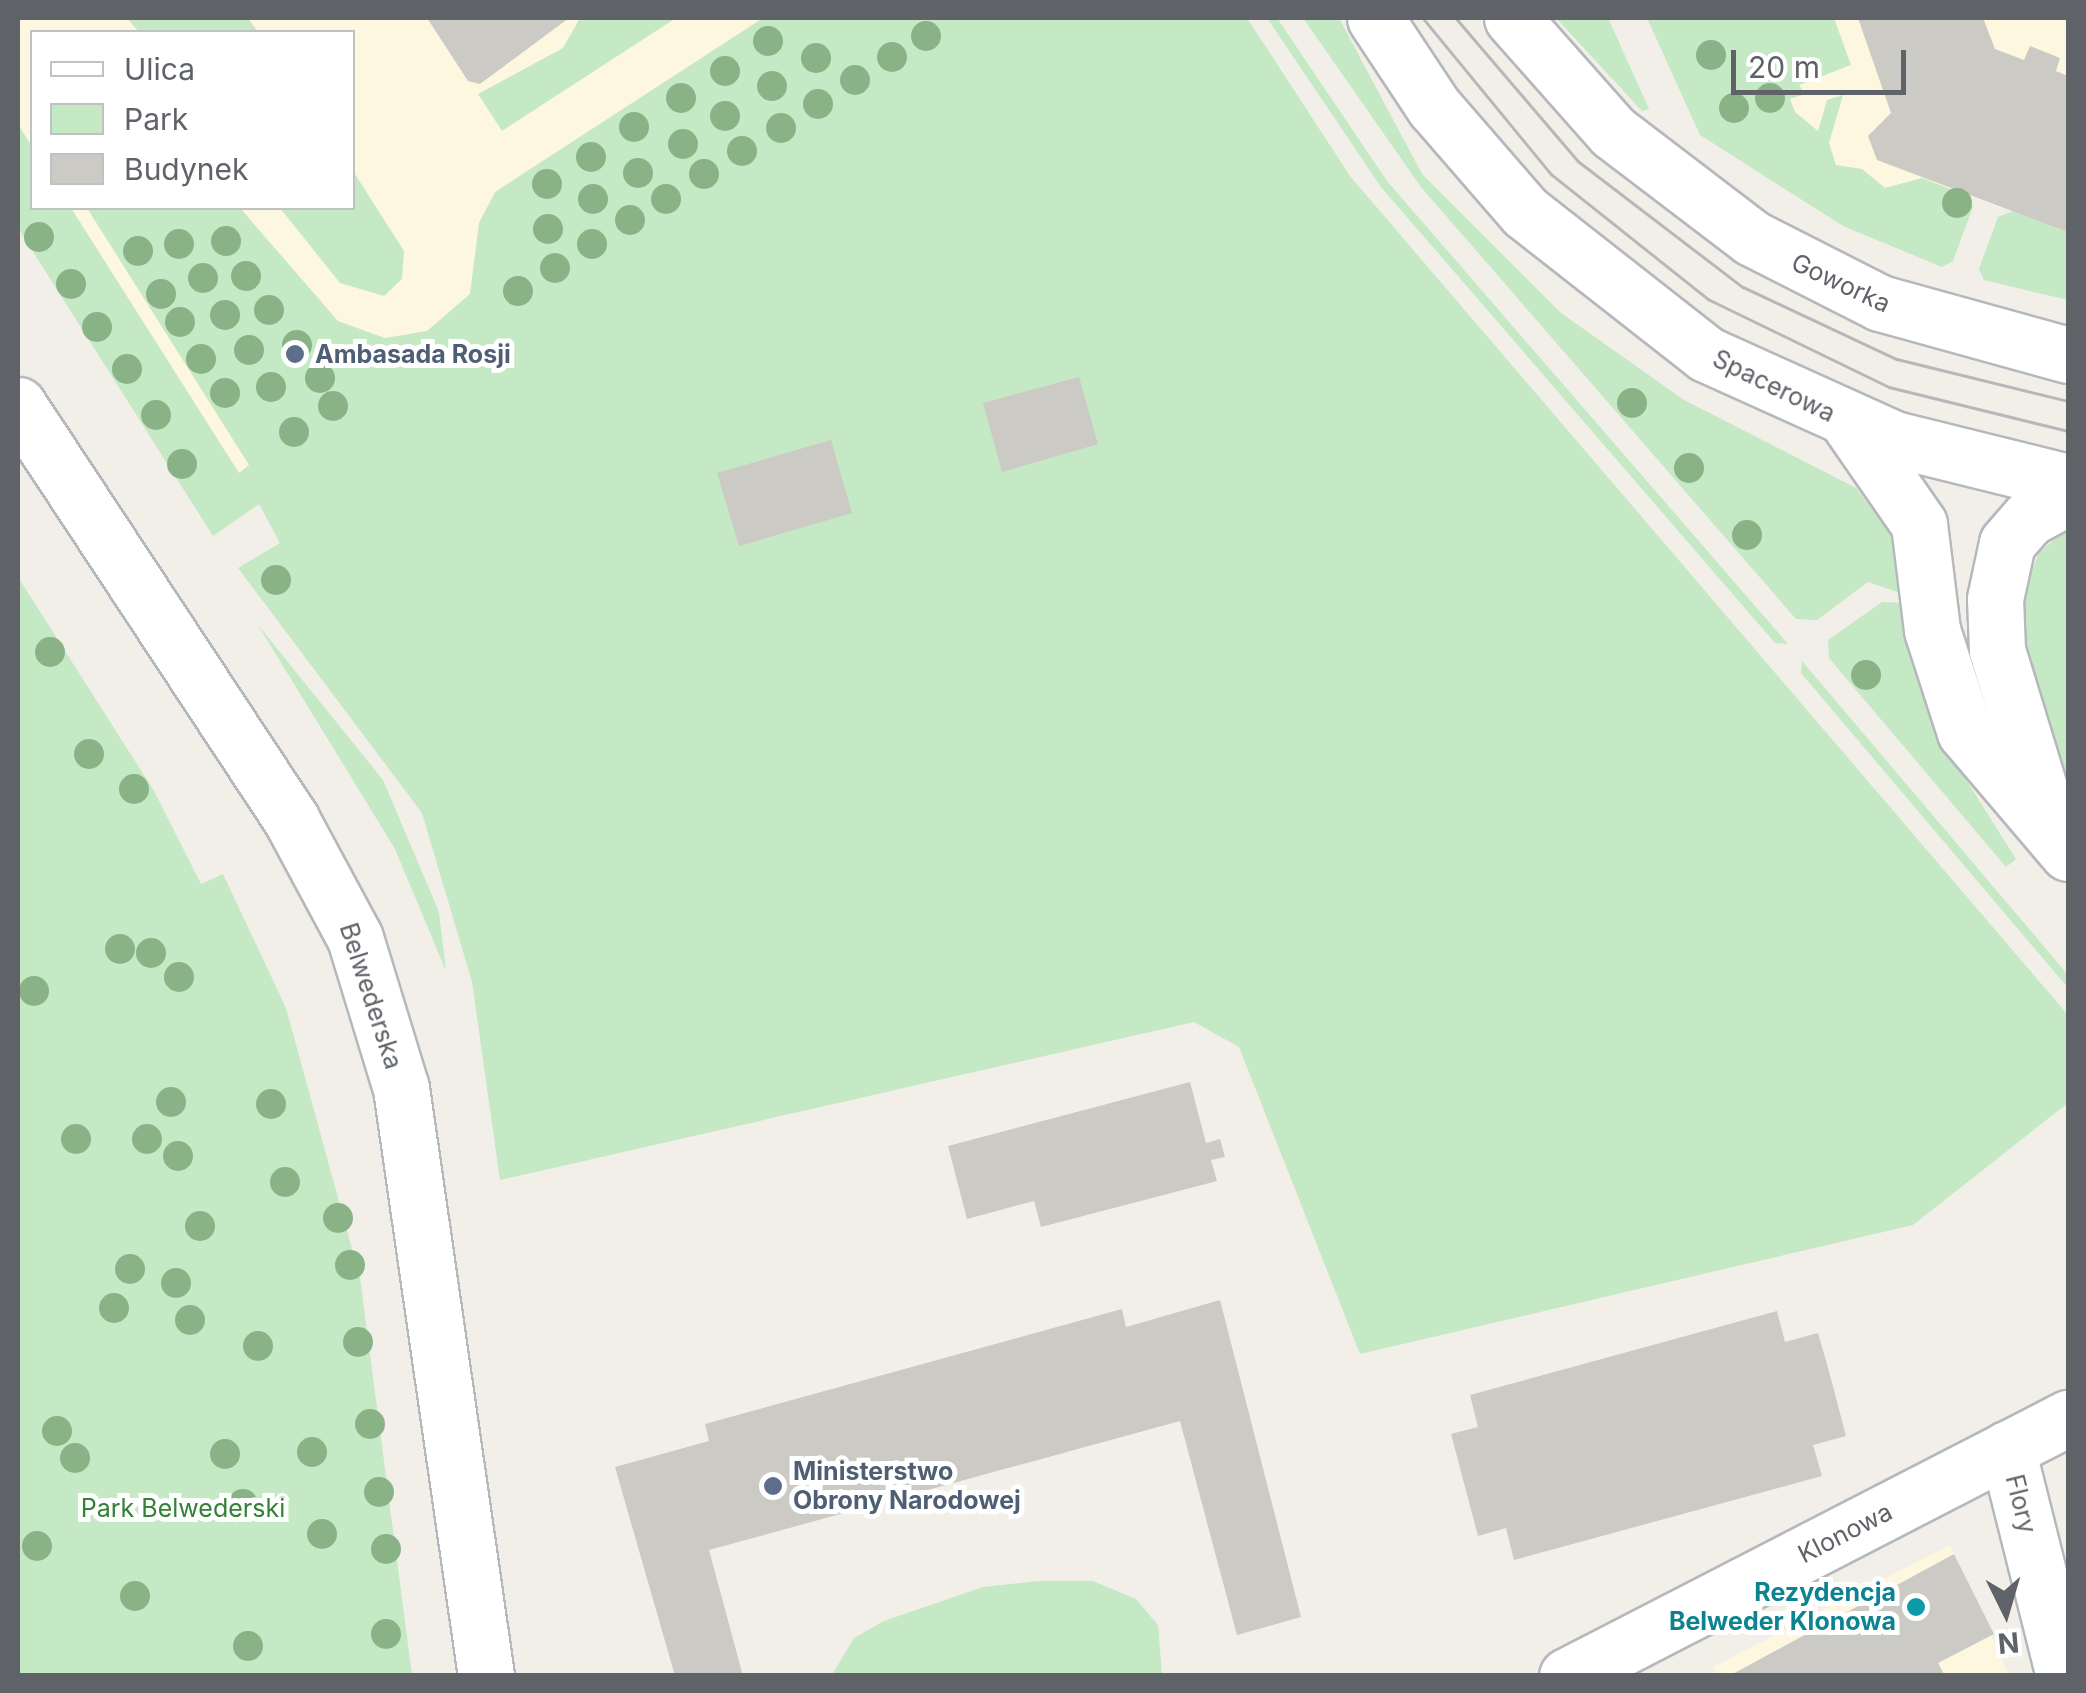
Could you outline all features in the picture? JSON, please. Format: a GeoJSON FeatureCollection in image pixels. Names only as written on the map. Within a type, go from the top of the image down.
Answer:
{"type":"FeatureCollection","features":[{"type":"Feature","properties":{"kind":"street","name":"Spacerowa"},"geometry":{"type":"LineString","coordinates":[[1375,18],[1460,140],[1591,272],[1706,354],[1849,422],[1919,524],[1938,656],[1965,732],[2060,841]]}},
{"type":"Feature","properties":{"kind":"street","name":"Goworka"},"geometry":{"type":"LineString","coordinates":[[1512,18],[1640,156],[1726,222],[1846,288],[1961,330],[2068,355]]}},
{"type":"Feature","properties":{"kind":"street","name":"Belwederska"},"geometry":{"type":"LineString","coordinates":[[18,405],[292,821],[355,938],[404,1105],[486,1676]]}},
{"type":"Feature","properties":{"kind":"street"},"geometry":{"type":"LineString","coordinates":[[1849,422],[1980,466],[2068,482]]}},
{"type":"Feature","properties":{"kind":"street","name":"Spacerowa"},"geometry":{"type":"LineString","coordinates":[[2060,841],[1997,650],[1994,599],[2007,543],[2068,497]]}},
{"type":"Feature","properties":{"kind":"street","name":"Klonowa"},"geometry":{"type":"LineString","coordinates":[[1567,1676],[2068,1418]]}},
{"type":"Feature","properties":{"kind":"street","name":"Flory"},"geometry":{"type":"LineString","coordinates":[[2008,1449],[2064,1676]]}},
{"type":"Feature","properties":{"kind":"shaded area","name":"Ambasada Rosji"},"geometry":{"type":"Polygon","coordinates":[[[18,18],[965,18],[239,473],[72,210],[355,210],[355,30],[30,30],[30,144],[18,124],[18,18]]]}},
{"type":"Feature","properties":{"kind":"shaded area"},"geometry":{"type":"Polygon","coordinates":[[[1739,18],[2068,18],[2068,232],[1922,178],[1894,189],[1826,172],[1739,18]]]}},
{"type":"Feature","properties":{"kind":"shaded area","name":"Rezydencja Belweder Klonowa"},"geometry":{"type":"Polygon","coordinates":[[[1950,1545],[2009,1675],[1717,1676],[1713,1667],[1950,1545]]]}},
{"type":"Feature","properties":{"kind":"green space"},"geometry":{"type":"Polygon","coordinates":[[[127,18],[248,18],[257,30],[137,30],[127,18]]]}},
{"type":"Feature","properties":{"kind":"green space"},"geometry":{"type":"Polygon","coordinates":[[[580,18],[676,18],[502,131],[478,94],[563,48],[580,18]]]}},
{"type":"Feature","properties":{"kind":"green space"},"geometry":{"type":"Polygon","coordinates":[[[763,18],[1247,18],[1350,176],[2068,1015],[2068,1103],[1913,1225],[1360,1354],[1239,1047],[1194,1022],[500,1180],[472,982],[422,813],[238,568],[280,543],[259,504],[213,536],[18,228],[18,124],[30,144],[30,210],[72,210],[239,473],[249,465],[88,210],[242,210],[338,321],[385,338],[427,331],[470,294],[479,223],[495,192],[763,18]]]}},
{"type":"Feature","properties":{"kind":"green space"},"geometry":{"type":"Polygon","coordinates":[[[1267,18],[1277,18],[1387,181],[1788,644],[1775,643],[1381,187],[1267,18]]]}},
{"type":"Feature","properties":{"kind":"green space"},"geometry":{"type":"Polygon","coordinates":[[[1303,18],[1339,18],[1422,174],[1561,313],[1684,400],[1856,488],[1892,536],[1903,594],[1868,582],[1817,620],[1796,619],[1421,187],[1303,18]]]}},
{"type":"Feature","properties":{"kind":"green space"},"geometry":{"type":"Polygon","coordinates":[[[1556,18],[1608,18],[1649,109],[1642,111],[1556,18]]]}},
{"type":"Feature","properties":{"kind":"green space"},"geometry":{"type":"Polygon","coordinates":[[[1647,18],[1834,18],[1851,65],[1799,85],[1805,94],[1790,99],[1795,112],[1818,131],[1827,100],[1843,95],[1829,143],[1836,165],[1862,169],[1885,188],[1922,178],[1964,194],[1973,207],[1953,261],[1942,267],[1843,226],[1700,135],[1647,18]]]}},
{"type":"Feature","properties":{"kind":"green space"},"geometry":{"type":"Polygon","coordinates":[[[355,174],[404,251],[402,279],[384,296],[340,283],[282,210],[355,210],[355,174]]]}},
{"type":"Feature","properties":{"kind":"green space"},"geometry":{"type":"Polygon","coordinates":[[[2013,211],[2068,232],[2068,300],[1984,280],[1979,269],[1998,217],[2013,211]]]}},
{"type":"Feature","properties":{"kind":"green space"},"geometry":{"type":"Polygon","coordinates":[[[2068,528],[2068,787],[2023,648],[2021,593],[2040,552],[2068,528]]]}},
{"type":"Feature","properties":{"kind":"green space","name":"Park Belwederski"},"geometry":{"type":"Polygon","coordinates":[[[18,577],[154,791],[201,884],[223,874],[286,1008],[360,1278],[412,1675],[18,1675],[18,577]]]}},
{"type":"Feature","properties":{"kind":"green space"},"geometry":{"type":"Polygon","coordinates":[[[1882,602],[1905,603],[1938,735],[2016,859],[2006,867],[1829,658],[1828,640],[1882,602]]]}},
{"type":"Feature","properties":{"kind":"green space"},"geometry":{"type":"Polygon","coordinates":[[[258,625],[383,780],[439,912],[446,971],[395,849],[258,625]]]}},
{"type":"Feature","properties":{"kind":"green space"},"geometry":{"type":"Polygon","coordinates":[[[1802,661],[2068,975],[2068,988],[1801,673],[1802,661]]]}},
{"type":"Feature","properties":{"kind":"green space"},"geometry":{"type":"Polygon","coordinates":[[[1093,1581],[1136,1599],[1158,1625],[1162,1675],[832,1675],[854,1638],[884,1621],[983,1587],[1093,1581]]]}},
{"type":"Feature","properties":{"kind":"building"},"geometry":{"type":"Polygon","coordinates":[[[427,18],[569,18],[480,84],[468,81],[427,18]]]}},
{"type":"Feature","properties":{"kind":"building"},"geometry":{"type":"Polygon","coordinates":[[[1858,18],[1983,18],[1995,49],[2024,60],[2030,46],[2060,58],[2056,71],[2068,76],[2068,232],[1877,160],[1868,136],[1891,113],[1858,18]]]}},
{"type":"Feature","properties":{"kind":"building"},"geometry":{"type":"Polygon","coordinates":[[[1079,377],[1098,444],[1002,472],[983,403],[1079,377]]]}},
{"type":"Feature","properties":{"kind":"building"},"geometry":{"type":"Polygon","coordinates":[[[831,440],[852,513],[739,546],[717,473],[831,440]]]}},
{"type":"Feature","properties":{"kind":"building"},"geometry":{"type":"Polygon","coordinates":[[[1190,1082],[1206,1143],[1220,1139],[1225,1157],[1211,1160],[1217,1181],[1041,1227],[1034,1201],[967,1219],[948,1146],[1190,1082]]]}},
{"type":"Feature","properties":{"kind":"building","name":"Ministerstwo Obrony Narodowej"},"geometry":{"type":"Polygon","coordinates":[[[1220,1300],[1301,1617],[1237,1635],[1180,1421],[709,1550],[743,1676],[675,1676],[615,1467],[709,1441],[705,1424],[1122,1309],[1126,1327],[1220,1300]]]}},
{"type":"Feature","properties":{"kind":"building"},"geometry":{"type":"Polygon","coordinates":[[[1777,1311],[1785,1342],[1818,1333],[1830,1375],[1846,1436],[1813,1445],[1822,1476],[1514,1560],[1506,1528],[1478,1536],[1451,1434],[1478,1427],[1470,1395],[1777,1311]]]}},
{"type":"Feature","properties":{"kind":"building","name":"Rezydencja Belweder Klonowa"},"geometry":{"type":"Polygon","coordinates":[[[1954,1554],[1994,1634],[1938,1663],[1945,1676],[1729,1676],[1954,1554]]]}},
{"type":"Feature","properties":{"kind":"tram line"},"geometry":{"type":"LineString","coordinates":[[1423,18],[1551,174],[1708,299],[1889,387],[2068,431]]}},
{"type":"Feature","properties":{"kind":"tram line"},"geometry":{"type":"LineString","coordinates":[[1456,18],[1578,161],[1743,287],[1897,359],[2068,401]]}},
{"type":"Feature","properties":{"kind":"place","name":"Ambasada Rosji"},"geometry":{"type":"Point","coordinates":[295,354]}},
{"type":"Feature","properties":{"kind":"place","name":"Ministerstwo Obrony Narodowej"},"geometry":{"type":"Point","coordinates":[773,1486]}},
{"type":"Feature","properties":{"kind":"place","name":"Rezydencja Belweder Klonowa"},"geometry":{"type":"Point","coordinates":[1916,1607]}}]}
